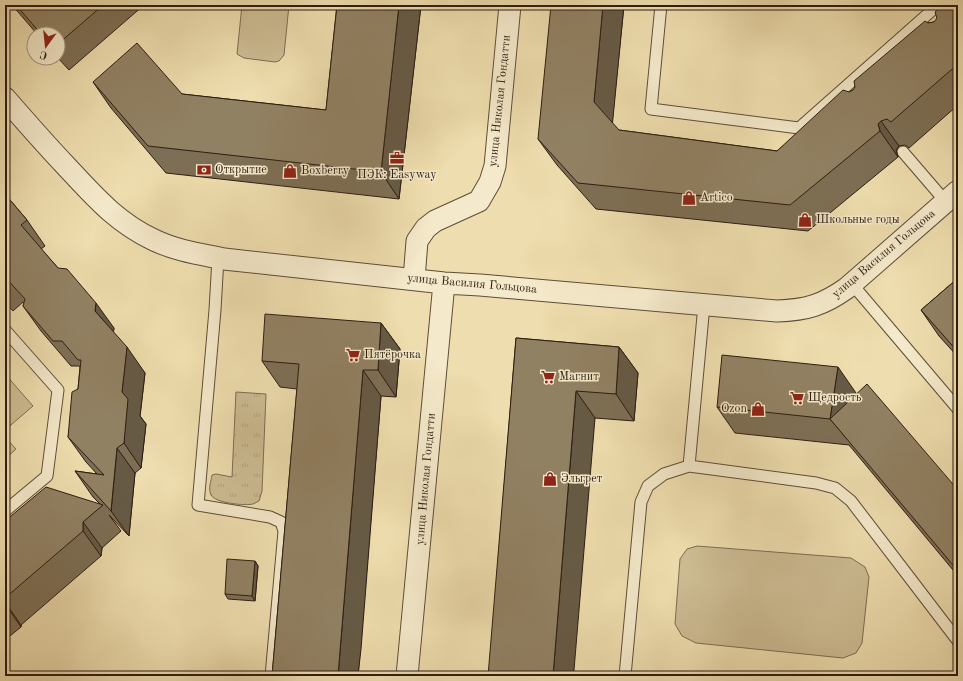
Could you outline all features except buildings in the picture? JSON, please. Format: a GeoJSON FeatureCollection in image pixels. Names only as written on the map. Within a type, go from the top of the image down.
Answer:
{"type":"FeatureCollection","features":[{"type":"Feature","properties":{"kind":"street","name":"улица Николая Гондатти"},"geometry":{"type":"LineString","coordinates":[[414,279],[417,241],[426,228],[435,221],[479,201],[490,182],[495,166],[510,5]]}},
{"type":"Feature","properties":{"kind":"street","name":"улица Василия Гольцова"},"geometry":{"type":"LineString","coordinates":[[5,99],[94,197],[112,214],[132,228],[154,240],[201,256],[444,283],[777,311],[796,311],[815,306],[833,298],[852,284],[952,196]]}},
{"type":"Feature","properties":{"kind":"street","name":"улица Николая Гондатти"},"geometry":{"type":"LineString","coordinates":[[407,676],[444,283]]}},
{"type":"Feature","properties":{"kind":"lane"},"geometry":{"type":"LineString","coordinates":[[661,5],[651,110],[799,128],[848,90],[928,20],[938,5]]}},
{"type":"Feature","properties":{"kind":"lane"},"geometry":{"type":"LineString","coordinates":[[903,152],[952,196]]}},
{"type":"Feature","properties":{"kind":"lane"},"geometry":{"type":"LineString","coordinates":[[218,258],[215,310],[198,505],[270,517],[281,522],[284,531],[271,676]]}},
{"type":"Feature","properties":{"kind":"lane"},"geometry":{"type":"LineString","coordinates":[[852,284],[958,410]]}},
{"type":"Feature","properties":{"kind":"lane"},"geometry":{"type":"LineString","coordinates":[[689,466],[704,305]]}},
{"type":"Feature","properties":{"kind":"lane"},"geometry":{"type":"LineString","coordinates":[[5,330],[58,390],[47,476],[5,511]]}},
{"type":"Feature","properties":{"kind":"lane"},"geometry":{"type":"LineString","coordinates":[[625,676],[641,502],[648,486],[664,474],[689,466],[816,483],[835,488],[851,501],[958,641]]}},
{"type":"Feature","properties":{"kind":"green space"},"geometry":{"type":"Polygon","coordinates":[[[242,5],[289,5],[284,55],[279,61],[275,62],[244,58],[237,54],[242,5]]]}},
{"type":"Feature","properties":{"kind":"green space"},"geometry":{"type":"Polygon","coordinates":[[[5,374],[33,406],[5,430],[5,374]]]}},
{"type":"Feature","properties":{"kind":"green space"},"geometry":{"type":"Polygon","coordinates":[[[236,392],[266,394],[262,491],[259,501],[249,505],[218,500],[211,495],[210,490],[212,475],[216,474],[232,477],[236,392]]]}},
{"type":"Feature","properties":{"kind":"green space"},"geometry":{"type":"Polygon","coordinates":[[[5,437],[16,449],[5,459],[5,437]]]}},
{"type":"Feature","properties":{"kind":"green space"},"geometry":{"type":"Polygon","coordinates":[[[697,546],[851,558],[865,567],[869,577],[862,643],[856,653],[843,658],[696,643],[682,636],[675,624],[680,559],[687,549],[697,546]]]}},
{"type":"Feature","properties":{"kind":"place","name":"ПЭК: Easyway"},"geometry":{"type":"Point","coordinates":[397,158]}},
{"type":"Feature","properties":{"kind":"place","name":"Открытие"},"geometry":{"type":"Point","coordinates":[204,170]}},
{"type":"Feature","properties":{"kind":"place","name":"Boxberry"},"geometry":{"type":"Point","coordinates":[290,171]}},
{"type":"Feature","properties":{"kind":"place","name":"Artico"},"geometry":{"type":"Point","coordinates":[689,198]}},
{"type":"Feature","properties":{"kind":"place","name":"Школьные годы"},"geometry":{"type":"Point","coordinates":[805,220]}},
{"type":"Feature","properties":{"kind":"place","name":"Пятёрочка"},"geometry":{"type":"Point","coordinates":[353,355]}},
{"type":"Feature","properties":{"kind":"place","name":"Магнит"},"geometry":{"type":"Point","coordinates":[548,377]}},
{"type":"Feature","properties":{"kind":"place","name":"Щедрость"},"geometry":{"type":"Point","coordinates":[797,398]}},
{"type":"Feature","properties":{"kind":"place","name":"Ozon"},"geometry":{"type":"Point","coordinates":[758,409]}},
{"type":"Feature","properties":{"kind":"place","name":"Эльгрет"},"geometry":{"type":"Point","coordinates":[550,479]}}]}
